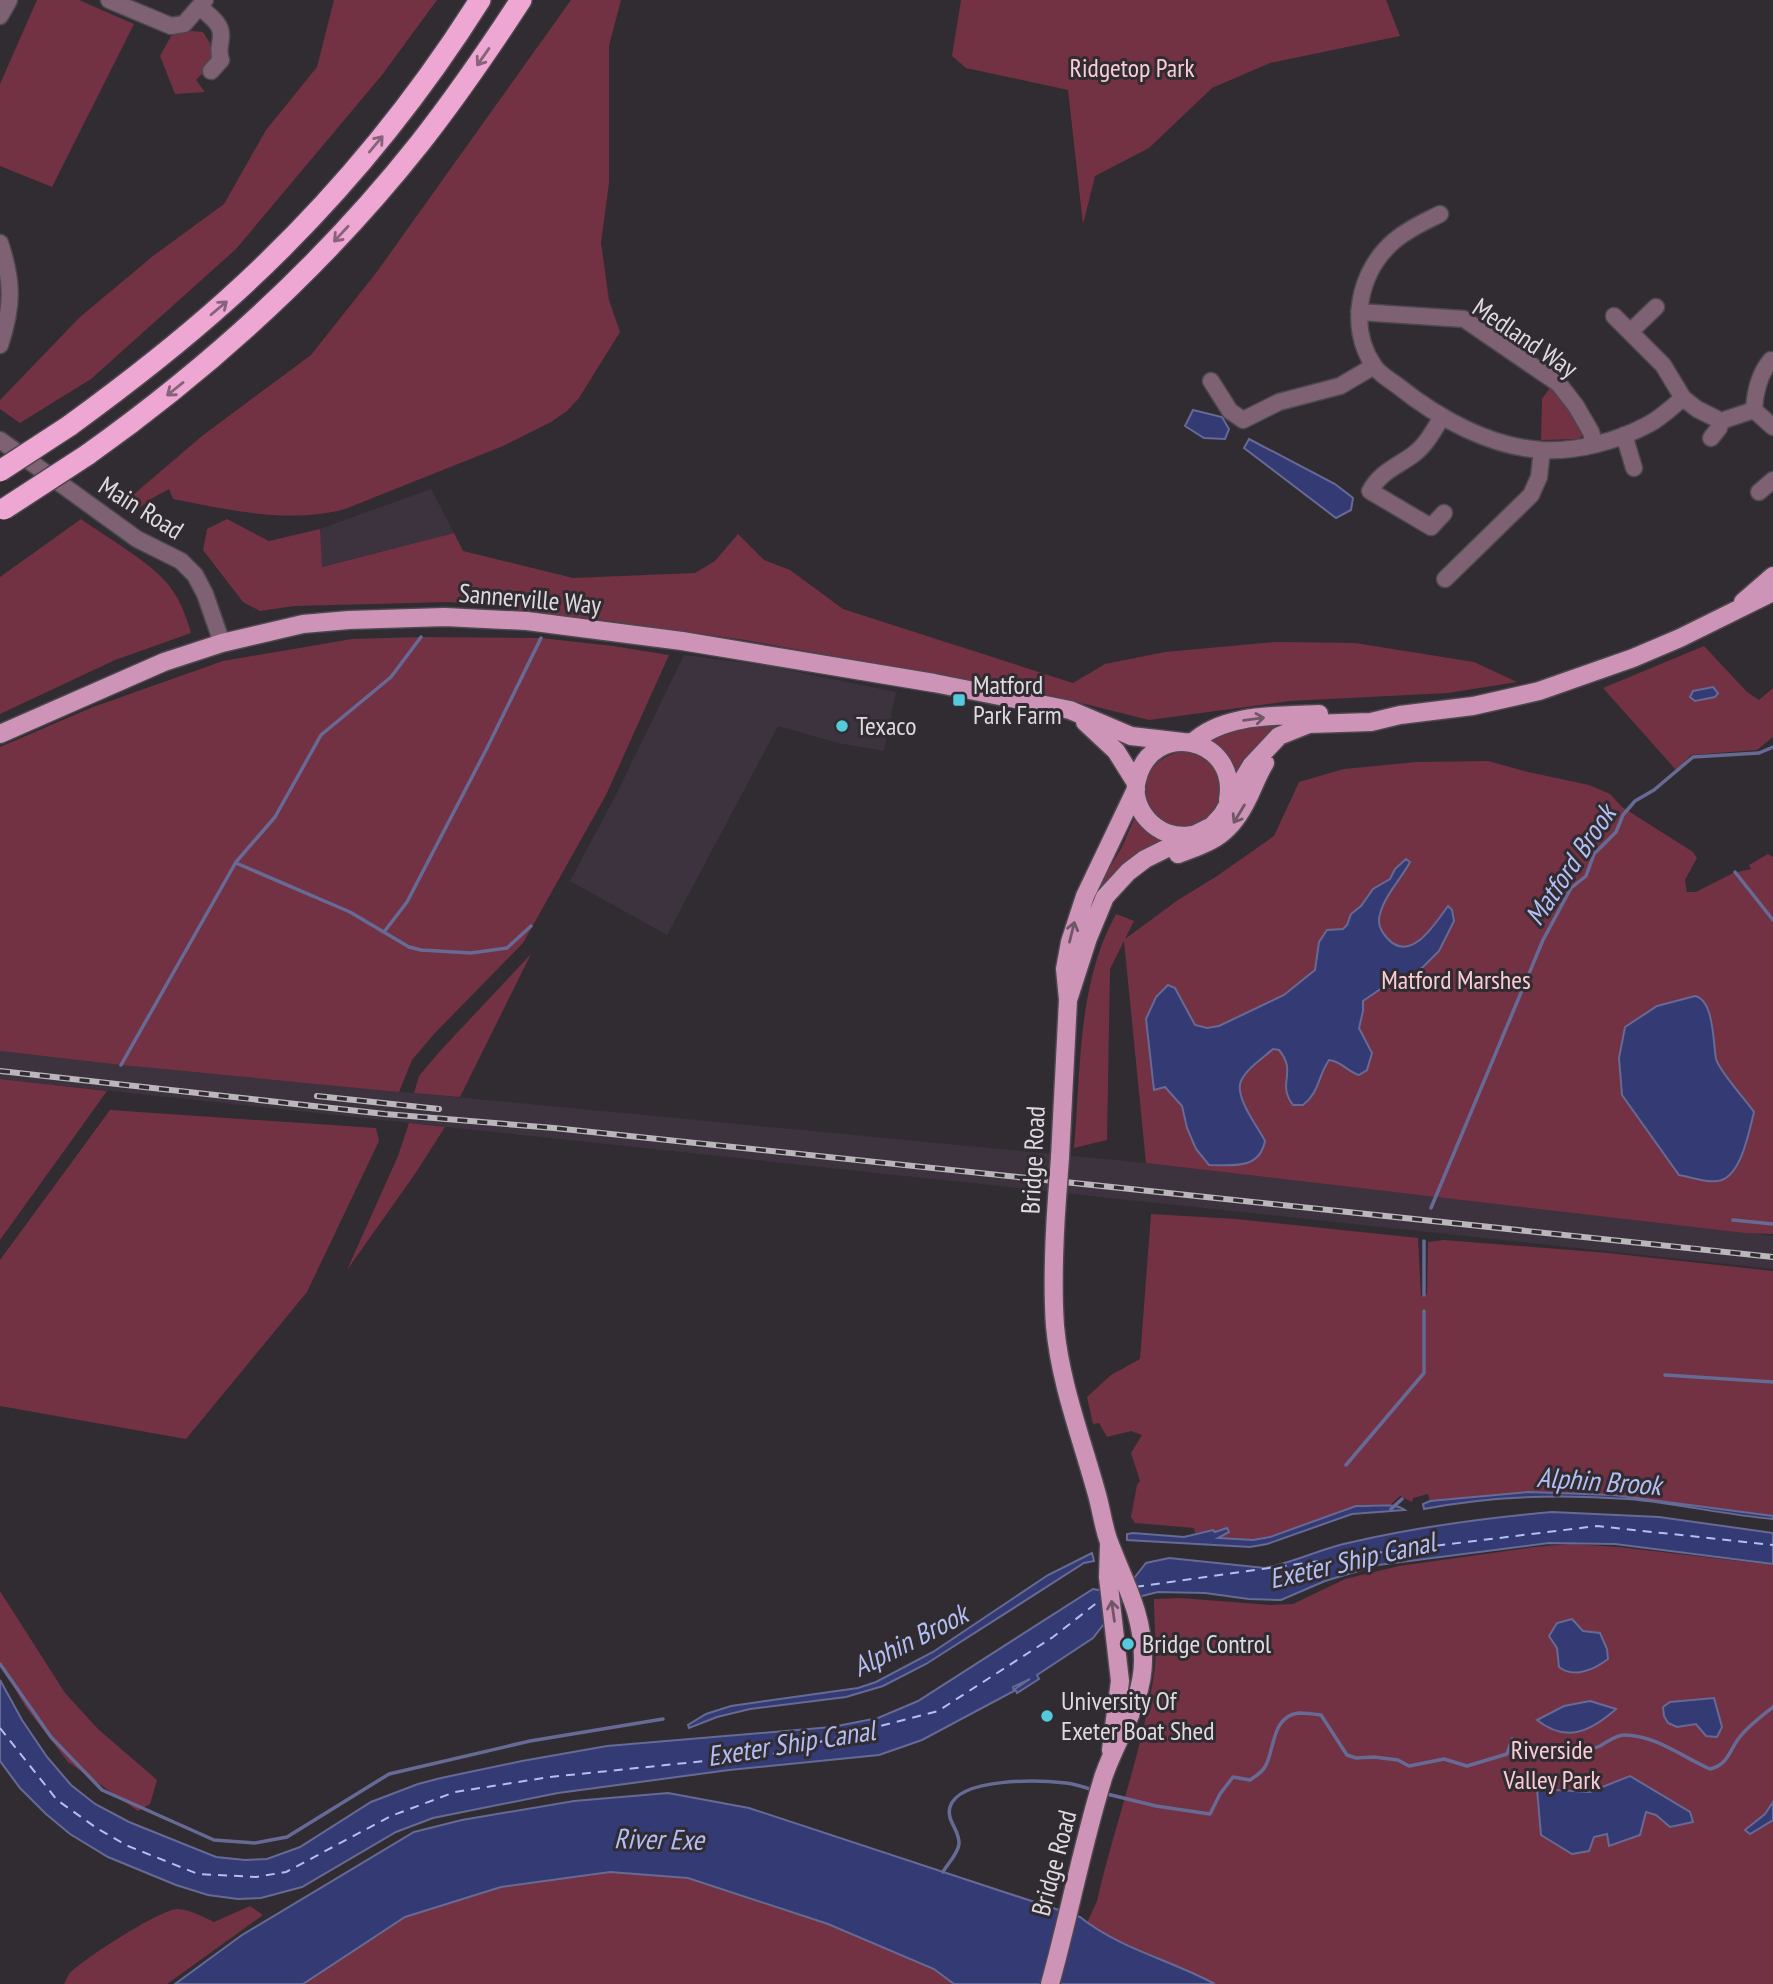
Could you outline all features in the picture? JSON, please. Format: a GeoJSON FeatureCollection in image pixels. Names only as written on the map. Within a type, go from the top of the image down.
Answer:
{"type":"FeatureCollection","features":[{"type":"Feature","properties":{"kind":"highway"},"geometry":{"type":"LineString","coordinates":[[0,471],[124,386],[217,309],[295,235],[342,185],[400,116],[453,43],[480,0]]}},
{"type":"Feature","properties":{"kind":"highway"},"geometry":{"type":"LineString","coordinates":[[2,511],[143,415],[203,367],[306,272],[419,145],[521,0]]}},
{"type":"Feature","properties":{"kind":"main road"},"geometry":{"type":"LineString","coordinates":[[1735,609],[1759,585],[1773,576]]}},
{"type":"Feature","properties":{"kind":"main road"},"geometry":{"type":"LineString","coordinates":[[1068,1000],[1088,938],[1105,897],[1128,872],[1157,853],[1212,826],[1222,815],[1251,766],[1279,736],[1309,724],[1371,722],[1400,715],[1473,706],[1560,685],[1633,659],[1773,592]]}},
{"type":"Feature","properties":{"kind":"main road","name":"Sannerville Way"},"geometry":{"type":"LineString","coordinates":[[0,734],[164,662],[222,643],[303,624],[445,617],[527,621],[693,643],[934,683],[1070,710],[1131,736],[1187,742]]}},
{"type":"Feature","properties":{"kind":"main road","name":"Sannerville Way"},"geometry":{"type":"LineString","coordinates":[[1070,710],[1116,751],[1136,786]]}},
{"type":"Feature","properties":{"kind":"main road"},"geometry":{"type":"LineString","coordinates":[[1199,834],[1175,836],[1157,828],[1143,815],[1136,786],[1140,769],[1154,752],[1164,746],[1187,742],[1216,727],[1244,720],[1370,712],[1400,715]]}},
{"type":"Feature","properties":{"kind":"main road"},"geometry":{"type":"LineString","coordinates":[[1098,918],[1123,887],[1143,871],[1168,858],[1206,844],[1226,832],[1242,811],[1259,773],[1281,744],[1308,730],[1336,724]]}},
{"type":"Feature","properties":{"kind":"main road"},"geometry":{"type":"LineString","coordinates":[[1187,742],[1212,752],[1224,766],[1230,789],[1228,804]]}},
{"type":"Feature","properties":{"kind":"main road","name":"Bridge Road"},"geometry":{"type":"LineString","coordinates":[[1111,1756],[1120,1688],[1117,1582],[1097,1492],[1067,1388],[1056,1328],[1053,1262],[1068,1000],[1065,969],[1076,920],[1136,786]]}},
{"type":"Feature","properties":{"kind":"main road","name":"Bridge Road"},"geometry":{"type":"LineString","coordinates":[[1050,1984],[1103,1778],[1130,1716],[1144,1662],[1135,1606],[1117,1582]]}},
{"type":"Feature","properties":{"kind":"street"},"geometry":{"type":"LineString","coordinates":[[0,16],[9,0]]}},
{"type":"Feature","properties":{"kind":"street"},"geometry":{"type":"LineString","coordinates":[[109,0],[171,26],[184,24],[202,4],[220,26],[222,34],[218,53],[222,66]]}},
{"type":"Feature","properties":{"kind":"street"},"geometry":{"type":"LineString","coordinates":[[1440,214],[1408,230],[1386,249],[1362,290],[1359,328],[1374,366],[1442,417],[1500,441],[1542,450],[1594,444],[1624,435],[1650,424],[1683,398]]}},
{"type":"Feature","properties":{"kind":"street"},"geometry":{"type":"LineString","coordinates":[[0,243],[8,267],[12,295],[0,345]]}},
{"type":"Feature","properties":{"kind":"street"},"geometry":{"type":"LineString","coordinates":[[1631,331],[1656,307]]}},
{"type":"Feature","properties":{"kind":"street","name":"Medland Way"},"geometry":{"type":"LineString","coordinates":[[1359,312],[1464,319],[1559,384],[1576,406],[1591,432],[1594,444]]}},
{"type":"Feature","properties":{"kind":"street"},"geometry":{"type":"LineString","coordinates":[[1614,316],[1663,366],[1683,398],[1697,409],[1721,421],[1754,411]]}},
{"type":"Feature","properties":{"kind":"street"},"geometry":{"type":"LineString","coordinates":[[1754,411],[1758,385],[1771,360]]}},
{"type":"Feature","properties":{"kind":"street"},"geometry":{"type":"LineString","coordinates":[[1211,381],[1230,411],[1243,420],[1265,418],[1279,402],[1340,386],[1374,366]]}},
{"type":"Feature","properties":{"kind":"street"},"geometry":{"type":"LineString","coordinates":[[1754,411],[1773,427]]}},
{"type":"Feature","properties":{"kind":"street"},"geometry":{"type":"LineString","coordinates":[[1442,417],[1414,455],[1382,474],[1365,488],[1431,527],[1444,513]]}},
{"type":"Feature","properties":{"kind":"street"},"geometry":{"type":"LineString","coordinates":[[1711,438],[1721,421]]}},
{"type":"Feature","properties":{"kind":"street"},"geometry":{"type":"LineString","coordinates":[[1624,435],[1634,468]]}},
{"type":"Feature","properties":{"kind":"street","name":"Main Road"},"geometry":{"type":"LineString","coordinates":[[0,440],[137,539],[181,561],[195,575],[205,594],[222,643]]}},
{"type":"Feature","properties":{"kind":"street"},"geometry":{"type":"LineString","coordinates":[[1444,579],[1531,495],[1539,477],[1542,450]]}},
{"type":"Feature","properties":{"kind":"street"},"geometry":{"type":"LineString","coordinates":[[1759,492],[1773,480]]}},
{"type":"Feature","properties":{"kind":"shaded area"},"geometry":{"type":"Polygon","coordinates":[[[431,489],[454,533],[321,567],[320,529],[431,489]]]}},
{"type":"Feature","properties":{"kind":"shaded area"},"geometry":{"type":"Polygon","coordinates":[[[684,655],[768,666],[896,692],[884,751],[838,743],[778,726],[667,935],[570,881],[616,795],[684,655]]]}},
{"type":"Feature","properties":{"kind":"shaded area"},"geometry":{"type":"Polygon","coordinates":[[[0,1051],[121,1065],[1146,1163],[1773,1236],[1773,1269],[0,1079],[0,1051]]]}},
{"type":"Feature","properties":{"kind":"green space"},"geometry":{"type":"Polygon","coordinates":[[[37,0],[79,0],[134,24],[52,187],[0,166],[0,84],[37,0]]]}},
{"type":"Feature","properties":{"kind":"green space"},"geometry":{"type":"Polygon","coordinates":[[[334,0],[437,0],[382,75],[236,249],[91,379],[20,423],[0,409],[0,400],[80,317],[153,256],[224,204],[266,130],[317,67],[334,0]]]}},
{"type":"Feature","properties":{"kind":"green space"},"geometry":{"type":"Polygon","coordinates":[[[571,0],[621,0],[609,46],[609,183],[601,243],[609,300],[620,332],[579,398],[551,422],[503,446],[345,509],[302,515],[259,514],[173,499],[169,489],[133,513],[119,507],[202,436],[311,355],[376,273],[571,0]]]}},
{"type":"Feature","properties":{"kind":"green space","name":"Ridgetop Park"},"geometry":{"type":"Polygon","coordinates":[[[961,0],[1386,0],[1400,36],[1270,63],[1212,88],[1149,148],[1095,176],[1083,224],[1068,90],[966,68],[952,56],[961,0]]]}},
{"type":"Feature","properties":{"kind":"green space"},"geometry":{"type":"Polygon","coordinates":[[[191,31],[203,32],[210,43],[213,63],[196,80],[205,92],[175,94],[160,56],[171,36],[191,31]]]}},
{"type":"Feature","properties":{"kind":"green space"},"geometry":{"type":"Polygon","coordinates":[[[1552,385],[1583,429],[1583,435],[1579,439],[1541,440],[1542,399],[1552,385]]]}},
{"type":"Feature","properties":{"kind":"green space"},"geometry":{"type":"Polygon","coordinates":[[[81,519],[159,574],[175,594],[191,633],[115,660],[0,714],[0,577],[81,519]]]}},
{"type":"Feature","properties":{"kind":"green space"},"geometry":{"type":"Polygon","coordinates":[[[227,519],[269,541],[320,529],[322,567],[454,533],[463,551],[573,578],[695,573],[715,561],[738,534],[764,560],[790,570],[843,609],[1073,683],[1105,664],[1165,652],[1276,642],[1355,643],[1474,662],[1517,682],[1448,693],[1290,701],[1149,720],[1049,695],[745,640],[595,619],[450,602],[294,606],[260,611],[243,602],[203,550],[207,529],[227,519]]]}},
{"type":"Feature","properties":{"kind":"green space"},"geometry":{"type":"Polygon","coordinates":[[[541,638],[669,655],[606,795],[523,943],[412,1060],[399,1092],[0,1051],[0,747],[93,707],[223,661],[352,639],[541,638]]]}},
{"type":"Feature","properties":{"kind":"green space"},"geometry":{"type":"Polygon","coordinates":[[[1704,646],[1747,692],[1759,700],[1773,688],[1773,737],[1757,750],[1691,755],[1676,770],[1603,688],[1704,646]]]}},
{"type":"Feature","properties":{"kind":"green space"},"geometry":{"type":"Polygon","coordinates":[[[1286,723],[1287,727],[1237,780],[1227,758],[1209,739],[1233,729],[1286,723]]]}},
{"type":"Feature","properties":{"kind":"green space"},"geometry":{"type":"Polygon","coordinates":[[[1190,750],[1208,756],[1220,771],[1220,808],[1198,825],[1178,829],[1162,822],[1150,808],[1146,791],[1149,773],[1164,758],[1190,750]]]}},
{"type":"Feature","properties":{"kind":"green space","name":"Matford Marshes"},"geometry":{"type":"Polygon","coordinates":[[[1488,761],[1589,785],[1610,794],[1622,807],[1693,852],[1697,858],[1685,880],[1687,892],[1696,892],[1733,873],[1751,869],[1749,865],[1768,854],[1773,857],[1773,1234],[1745,1233],[1146,1163],[1124,941],[1110,969],[1107,1140],[1074,1148],[1087,998],[1103,941],[1116,914],[1134,921],[1125,939],[1274,836],[1299,782],[1344,769],[1417,762],[1488,761]]]}},
{"type":"Feature","properties":{"kind":"green space"},"geometry":{"type":"Polygon","coordinates":[[[1136,815],[1154,835],[1164,841],[1092,910],[1086,908],[1122,847],[1136,815]]]}},
{"type":"Feature","properties":{"kind":"green space"},"geometry":{"type":"Polygon","coordinates":[[[531,954],[460,1097],[414,1093],[419,1076],[531,954]]]}},
{"type":"Feature","properties":{"kind":"green space"},"geometry":{"type":"Polygon","coordinates":[[[0,1079],[107,1091],[0,1240],[0,1079]]]}},
{"type":"Feature","properties":{"kind":"green space"},"geometry":{"type":"Polygon","coordinates":[[[110,1110],[376,1128],[379,1141],[307,1292],[186,1439],[0,1406],[0,1260],[110,1110]]]}},
{"type":"Feature","properties":{"kind":"green space"},"geometry":{"type":"Polygon","coordinates":[[[409,1123],[445,1127],[347,1270],[398,1156],[409,1123]]]}},
{"type":"Feature","properties":{"kind":"green space"},"geometry":{"type":"Polygon","coordinates":[[[1151,1214],[1236,1219],[1418,1238],[1421,1296],[1427,1294],[1428,1242],[1444,1240],[1608,1253],[1773,1271],[1773,1516],[1651,1499],[1528,1492],[1430,1501],[1428,1494],[1413,1498],[1412,1502],[1400,1496],[1389,1506],[1356,1506],[1270,1537],[1253,1540],[1216,1538],[1212,1530],[1195,1533],[1194,1528],[1135,1523],[1131,1517],[1140,1481],[1131,1453],[1142,1435],[1131,1431],[1107,1437],[1099,1423],[1093,1424],[1087,1397],[1111,1375],[1140,1359],[1151,1214]]]}},
{"type":"Feature","properties":{"kind":"green space","name":"Riverside Valley Park"},"geometry":{"type":"Polygon","coordinates":[[[1571,1544],[1773,1565],[1773,1984],[1216,1984],[1117,1940],[1087,1923],[1097,1901],[1148,1708],[1155,1660],[1154,1599],[1293,1604],[1345,1579],[1399,1566],[1571,1544]]]}},
{"type":"Feature","properties":{"kind":"green space"},"geometry":{"type":"Polygon","coordinates":[[[0,1591],[65,1693],[98,1729],[157,1780],[150,1804],[138,1811],[68,1762],[25,1706],[0,1663],[0,1591]]]}},
{"type":"Feature","properties":{"kind":"green space"},"geometry":{"type":"Polygon","coordinates":[[[610,1872],[688,1878],[828,1924],[934,1969],[954,1984],[303,1984],[405,1917],[501,1887],[610,1872]]]}},
{"type":"Feature","properties":{"kind":"green space"},"geometry":{"type":"Polygon","coordinates":[[[250,1906],[263,1915],[167,1984],[64,1984],[69,1974],[88,1958],[169,1911],[188,1911],[214,1922],[250,1906]]]}},
{"type":"Feature","properties":{"kind":"water"},"geometry":{"type":"Polygon","coordinates":[[[1193,410],[1222,417],[1229,429],[1225,439],[1204,438],[1185,426],[1193,410]]]}},
{"type":"Feature","properties":{"kind":"water"},"geometry":{"type":"Polygon","coordinates":[[[1249,439],[1335,484],[1353,498],[1351,510],[1336,518],[1244,448],[1249,439]]]}},
{"type":"Feature","properties":{"kind":"water"},"geometry":{"type":"Polygon","coordinates":[[[1713,687],[1718,693],[1715,697],[1695,701],[1690,697],[1693,691],[1713,687]]]}},
{"type":"Feature","properties":{"kind":"water"},"geometry":{"type":"Polygon","coordinates":[[[1406,859],[1410,862],[1389,894],[1379,918],[1381,930],[1387,938],[1396,945],[1405,947],[1414,944],[1430,930],[1448,906],[1452,910],[1454,921],[1439,951],[1423,967],[1410,976],[1398,977],[1363,1001],[1359,1028],[1372,1053],[1367,1070],[1359,1075],[1329,1060],[1308,1100],[1303,1105],[1293,1105],[1286,1090],[1287,1065],[1279,1050],[1273,1049],[1247,1072],[1240,1088],[1248,1112],[1265,1141],[1262,1150],[1257,1157],[1244,1164],[1209,1165],[1196,1149],[1182,1106],[1165,1087],[1154,1090],[1146,1019],[1156,997],[1168,985],[1175,988],[1195,1025],[1207,1028],[1219,1026],[1284,995],[1315,970],[1319,942],[1327,930],[1343,929],[1351,914],[1361,906],[1373,889],[1390,879],[1395,869],[1406,859]]]}},
{"type":"Feature","properties":{"kind":"water"},"geometry":{"type":"Polygon","coordinates":[[[1695,996],[1706,1005],[1709,1013],[1718,1064],[1754,1112],[1738,1163],[1725,1178],[1717,1181],[1703,1181],[1679,1175],[1622,1095],[1619,1058],[1625,1027],[1657,1006],[1695,996]]]}},
{"type":"Feature","properties":{"kind":"water"},"geometry":{"type":"Polygon","coordinates":[[[1528,1492],[1614,1495],[1773,1516],[1773,1519],[1602,1497],[1500,1499],[1424,1509],[1423,1504],[1430,1501],[1528,1492]]]}},
{"type":"Feature","properties":{"kind":"water"},"geometry":{"type":"Polygon","coordinates":[[[1389,1505],[1405,1510],[1352,1514],[1267,1544],[1250,1547],[1127,1540],[1127,1534],[1133,1533],[1184,1537],[1227,1528],[1229,1532],[1218,1538],[1253,1540],[1270,1537],[1356,1506],[1389,1505]]]}},
{"type":"Feature","properties":{"kind":"water","name":"Exeter Ship Canal"},"geometry":{"type":"Polygon","coordinates":[[[1552,1512],[1659,1517],[1773,1533],[1773,1564],[1615,1544],[1549,1543],[1378,1565],[1325,1581],[1281,1600],[1158,1592],[1122,1601],[1093,1638],[1037,1675],[1039,1679],[1017,1693],[1015,1689],[1030,1679],[1013,1687],[1014,1691],[922,1740],[879,1755],[729,1770],[558,1793],[433,1818],[396,1832],[302,1887],[261,1898],[238,1899],[208,1895],[108,1857],[70,1834],[46,1814],[20,1788],[0,1761],[0,1680],[47,1757],[71,1785],[95,1804],[129,1822],[216,1857],[267,1859],[300,1847],[371,1802],[441,1778],[607,1746],[832,1727],[878,1718],[918,1701],[1093,1589],[1098,1590],[1135,1577],[1146,1563],[1169,1558],[1265,1568],[1338,1546],[1399,1532],[1552,1512]]]}},
{"type":"Feature","properties":{"kind":"water"},"geometry":{"type":"Polygon","coordinates":[[[1092,1553],[1094,1561],[1084,1563],[926,1664],[883,1686],[846,1697],[750,1709],[717,1717],[689,1728],[688,1725],[706,1714],[731,1706],[858,1688],[876,1682],[933,1652],[1048,1575],[1092,1553]]]}},
{"type":"Feature","properties":{"kind":"water"},"geometry":{"type":"Polygon","coordinates":[[[1572,1619],[1583,1631],[1600,1633],[1608,1659],[1591,1669],[1578,1672],[1565,1671],[1559,1667],[1557,1648],[1549,1636],[1557,1623],[1572,1619]]]}},
{"type":"Feature","properties":{"kind":"water"},"geometry":{"type":"Polygon","coordinates":[[[1714,1698],[1722,1727],[1717,1737],[1706,1736],[1696,1724],[1677,1727],[1668,1723],[1664,1716],[1663,1707],[1670,1702],[1714,1698]]]}},
{"type":"Feature","properties":{"kind":"water"},"geometry":{"type":"Polygon","coordinates":[[[1590,1701],[1616,1709],[1597,1724],[1578,1732],[1558,1731],[1537,1720],[1564,1706],[1590,1701]]]}},
{"type":"Feature","properties":{"kind":"water"},"geometry":{"type":"Polygon","coordinates":[[[1630,1776],[1690,1812],[1693,1822],[1670,1827],[1656,1815],[1646,1812],[1640,1835],[1609,1846],[1607,1834],[1594,1837],[1589,1851],[1572,1854],[1541,1835],[1537,1789],[1590,1792],[1630,1776]]]}},
{"type":"Feature","properties":{"kind":"water","name":"River Exe"},"geometry":{"type":"Polygon","coordinates":[[[668,1793],[749,1808],[1080,1917],[1112,1938],[1215,1984],[954,1984],[934,1969],[828,1924],[688,1878],[610,1872],[501,1887],[405,1917],[303,1984],[175,1984],[242,1935],[414,1832],[462,1820],[574,1801],[668,1793]]]}},
{"type":"Feature","properties":{"kind":"water"},"geometry":{"type":"Polygon","coordinates":[[[1773,1802],[1773,1820],[1750,1834],[1745,1830],[1765,1814],[1773,1802]]]}},
{"type":"Feature","properties":{"kind":"waterway"},"geometry":{"type":"LineString","coordinates":[[121,1065],[236,862],[275,817],[321,735],[391,677],[421,637]]}},
{"type":"Feature","properties":{"kind":"waterway"},"geometry":{"type":"LineString","coordinates":[[384,932],[407,902],[541,638]]}},
{"type":"Feature","properties":{"kind":"waterway","name":"Matford Brook"},"geometry":{"type":"LineString","coordinates":[[1431,1208],[1543,940],[1571,888],[1586,876],[1594,854],[1616,832],[1623,815],[1635,801],[1654,790],[1693,757],[1759,753],[1773,747]]}},
{"type":"Feature","properties":{"kind":"waterway"},"geometry":{"type":"LineString","coordinates":[[236,863],[350,912],[409,947],[421,950],[471,953],[507,948],[531,926]]}},
{"type":"Feature","properties":{"kind":"waterway"},"geometry":{"type":"LineString","coordinates":[[1735,872],[1773,920]]}},
{"type":"Feature","properties":{"kind":"waterway"},"geometry":{"type":"LineString","coordinates":[[1733,1220],[1773,1224]]}},
{"type":"Feature","properties":{"kind":"waterway","name":"Matford Brook"},"geometry":{"type":"LineString","coordinates":[[1424,1241],[1424,1295]]}},
{"type":"Feature","properties":{"kind":"waterway","name":"Matford Brook"},"geometry":{"type":"LineString","coordinates":[[1346,1465],[1424,1373],[1424,1311]]}},
{"type":"Feature","properties":{"kind":"waterway"},"geometry":{"type":"LineString","coordinates":[[1665,1375],[1773,1382]]}},
{"type":"Feature","properties":{"kind":"waterway"},"geometry":{"type":"LineString","coordinates":[[1391,1509],[1402,1499]]}},
{"type":"Feature","properties":{"kind":"waterway"},"geometry":{"type":"LineString","coordinates":[[0,1664],[51,1737],[102,1790],[214,1840],[255,1843],[287,1837],[389,1774],[530,1741],[663,1719]]}},
{"type":"Feature","properties":{"kind":"waterway"},"geometry":{"type":"LineString","coordinates":[[1103,1793],[1156,1806],[1210,1814],[1233,1777],[1250,1780],[1263,1770],[1279,1726],[1290,1715],[1299,1713],[1321,1715],[1347,1755],[1356,1758],[1398,1760],[1409,1766],[1444,1759],[1467,1766],[1507,1754],[1512,1739],[1544,1752],[1566,1755],[1588,1751],[1624,1735],[1658,1743],[1710,1769],[1721,1764],[1743,1734],[1773,1707]]}},
{"type":"Feature","properties":{"kind":"waterway"},"geometry":{"type":"LineString","coordinates":[[943,1872],[959,1844],[950,1817],[950,1807],[957,1797],[968,1790],[984,1785],[1020,1781],[1069,1783],[1093,1790]]}},
{"type":"Feature","properties":{"kind":"ferry route"},"geometry":{"type":"LineString","coordinates":[[1135,1587],[1376,1553],[1597,1526],[1773,1545]]}},
{"type":"Feature","properties":{"kind":"ferry route"},"geometry":{"type":"LineString","coordinates":[[0,1728],[57,1800],[98,1829],[128,1846],[198,1874],[256,1877],[286,1872],[391,1816],[455,1792],[550,1777],[773,1754],[938,1711],[1053,1637],[1103,1598]]}},
{"type":"Feature","properties":{"kind":"railway"},"geometry":{"type":"LineString","coordinates":[[0,1071],[385,1114],[554,1128],[1773,1257]]}},
{"type":"Feature","properties":{"kind":"railway"},"geometry":{"type":"LineString","coordinates":[[317,1096],[439,1109]]}},
{"type":"Feature","properties":{"kind":"place","name":"Matford Park Farm"},"geometry":{"type":"Point","coordinates":[959,700]}},
{"type":"Feature","properties":{"kind":"place","name":"Texaco"},"geometry":{"type":"Point","coordinates":[842,726]}},
{"type":"Feature","properties":{"kind":"place","name":"Bridge Control"},"geometry":{"type":"Point","coordinates":[1128,1644]}},
{"type":"Feature","properties":{"kind":"place","name":"University Of Exeter Boat Shed"},"geometry":{"type":"Point","coordinates":[1047,1716]}},
{"type":"Feature","properties":{"kind":"water label","name":"Alphin Brook"},"geometry":{"type":"Point","coordinates":[1599,1481]}},
{"type":"Feature","properties":{"kind":"water label","name":"Alphin Brook"},"geometry":{"type":"Point","coordinates":[910,1640]}}]}
